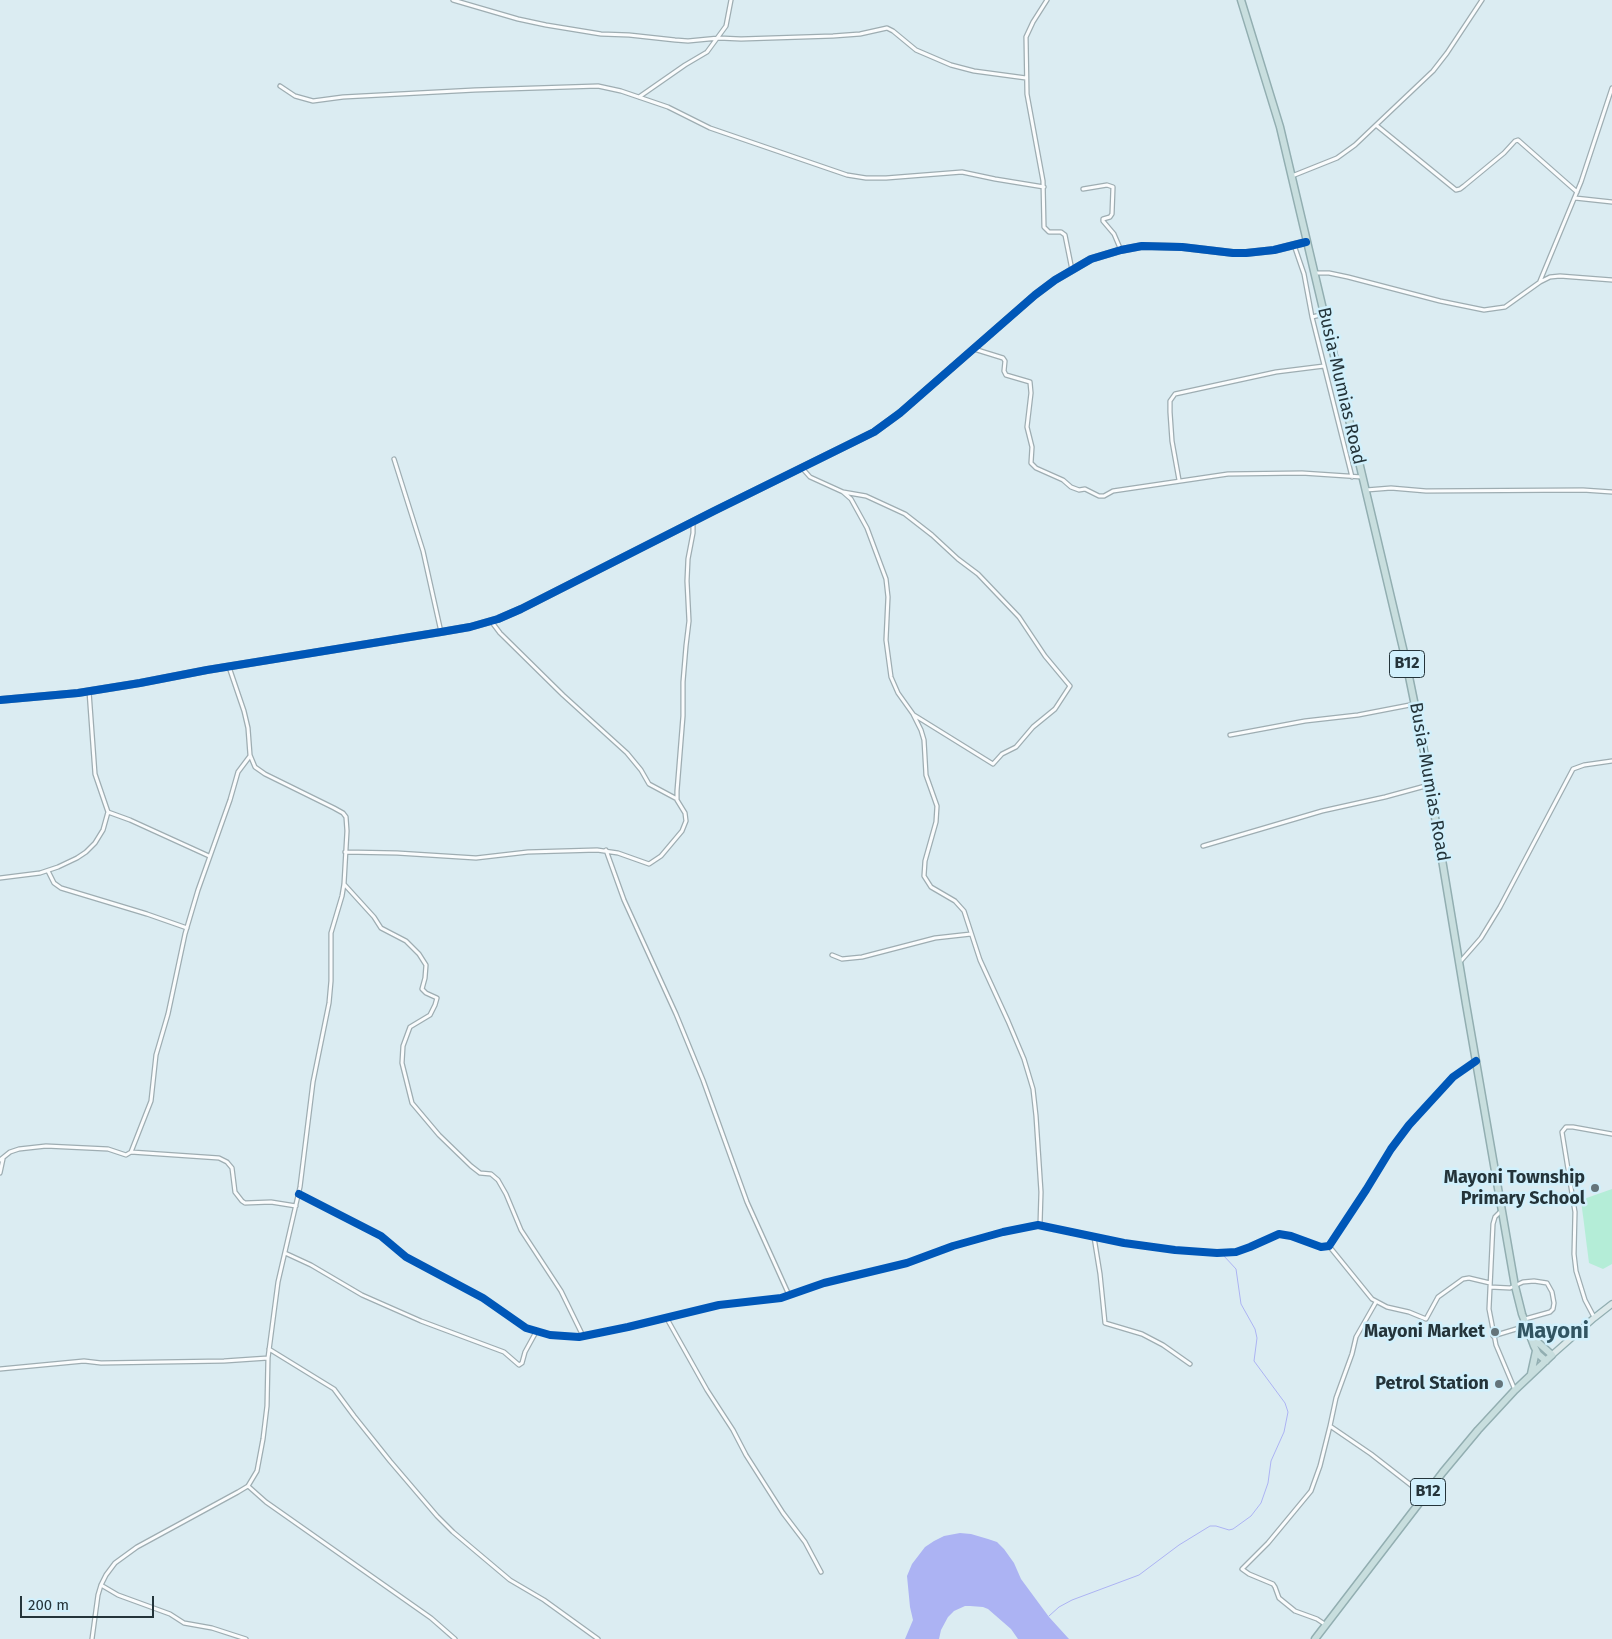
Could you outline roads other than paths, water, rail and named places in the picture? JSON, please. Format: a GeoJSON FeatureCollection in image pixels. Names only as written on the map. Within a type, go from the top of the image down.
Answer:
{"type":"FeatureCollection","features":[{"type":"Feature","properties":{"kind":"highway","name":"Busia-Mumias Road"},"geometry":{"type":"LineString","coordinates":[[1242,0],[1275,110],[1415,703],[1515,1286],[1526,1326],[1536,1350],[1546,1361]]}},
{"type":"Feature","properties":{"kind":"highway","name":"Busia-Mumias Road"},"geometry":{"type":"LineString","coordinates":[[1531,1336],[1552,1355]]}},
{"type":"Feature","properties":{"kind":"highway","name":"Busia-Mumias Road"},"geometry":{"type":"LineString","coordinates":[[1532,1374],[1536,1350]]}},
{"type":"Feature","properties":{"kind":"highway","name":"B12"},"geometry":{"type":"LineString","coordinates":[[1315,1639],[1478,1430],[1515,1390],[1552,1355]]}},
{"type":"Feature","properties":{"kind":"main road"},"geometry":{"type":"LineString","coordinates":[[1552,1355],[1612,1304]]}},
{"type":"Feature","properties":{"kind":"street"},"geometry":{"type":"LineString","coordinates":[[453,0],[518,19],[601,34],[629,34],[682,41],[718,38],[834,36],[860,34],[887,28],[916,50],[951,65],[969,70],[1026,78]]}},
{"type":"Feature","properties":{"kind":"street"},"geometry":{"type":"LineString","coordinates":[[639,97],[685,65],[703,56],[726,26],[731,0]]}},
{"type":"Feature","properties":{"kind":"street"},"geometry":{"type":"LineString","coordinates":[[1047,0],[1026,37],[1026,78],[1029,108],[1044,186],[1044,227],[1049,232],[1061,232],[1065,235],[1072,270]]}},
{"type":"Feature","properties":{"kind":"street"},"geometry":{"type":"LineString","coordinates":[[1291,176],[1337,158],[1376,125],[1433,70],[1447,53],[1482,0]]}},
{"type":"Feature","properties":{"kind":"street"},"geometry":{"type":"LineString","coordinates":[[280,86],[308,101],[475,90],[591,85],[612,88],[639,97],[673,110],[710,128],[847,175],[866,178],[886,178],[962,172],[1044,186]]}},
{"type":"Feature","properties":{"kind":"street"},"geometry":{"type":"LineString","coordinates":[[1540,282],[1575,198],[1612,88]]}},
{"type":"Feature","properties":{"kind":"street"},"geometry":{"type":"LineString","coordinates":[[1376,125],[1456,190],[1464,186],[1518,140],[1577,192]]}},
{"type":"Feature","properties":{"kind":"street"},"geometry":{"type":"LineString","coordinates":[[1083,190],[1107,186],[1113,187],[1112,214],[1110,217],[1103,219],[1103,221],[1114,234],[1120,248]]}},
{"type":"Feature","properties":{"kind":"street"},"geometry":{"type":"LineString","coordinates":[[1575,198],[1612,202]]}},
{"type":"Feature","properties":{"kind":"street"},"geometry":{"type":"LineString","coordinates":[[0,700],[89,691],[491,622],[522,609],[860,439],[887,423],[1035,294],[1091,259],[1142,246],[1182,247],[1246,253],[1306,242]]}},
{"type":"Feature","properties":{"kind":"street"},"geometry":{"type":"LineString","coordinates":[[1294,245],[1304,274],[1312,317],[1352,477]]}},
{"type":"Feature","properties":{"kind":"street"},"geometry":{"type":"LineString","coordinates":[[1314,273],[1348,276],[1440,301],[1484,310],[1505,308],[1540,282],[1550,277],[1612,280]]}},
{"type":"Feature","properties":{"kind":"street"},"geometry":{"type":"LineString","coordinates":[[1312,317],[1324,314]]}},
{"type":"Feature","properties":{"kind":"street"},"geometry":{"type":"LineString","coordinates":[[973,348],[1003,358],[1006,361],[1004,371],[1006,375],[1030,383],[1027,427],[1032,447],[1031,462],[1036,468],[1063,480],[1071,487],[1079,490],[1104,496],[1110,492],[1228,474],[1294,473],[1363,477]]}},
{"type":"Feature","properties":{"kind":"street"},"geometry":{"type":"LineString","coordinates":[[1179,480],[1172,441],[1170,412],[1170,401],[1175,394],[1276,372],[1324,366]]}},
{"type":"Feature","properties":{"kind":"street"},"geometry":{"type":"LineString","coordinates":[[394,459],[423,551],[441,632]]}},
{"type":"Feature","properties":{"kind":"street"},"geometry":{"type":"LineString","coordinates":[[802,468],[810,477],[843,492],[866,496],[905,514],[932,535],[958,560],[978,574],[1019,617],[1044,656],[1070,686],[1055,709],[1033,727],[1016,747],[1002,754],[993,764],[913,714]]}},
{"type":"Feature","properties":{"kind":"street"},"geometry":{"type":"LineString","coordinates":[[1366,490],[1391,488],[1426,491],[1591,490],[1612,492]]}},
{"type":"Feature","properties":{"kind":"street"},"geometry":{"type":"LineString","coordinates":[[843,492],[852,500],[860,514],[886,580],[888,597],[886,640],[891,677],[898,693],[913,714],[923,734],[926,775],[935,797],[937,810],[925,861],[924,876],[931,887],[955,901],[966,914],[980,960],[1018,1044],[1033,1089],[1041,1192],[1040,1225]]}},
{"type":"Feature","properties":{"kind":"street"},"geometry":{"type":"LineString","coordinates":[[345,852],[476,858],[528,852],[606,850],[626,855],[648,864],[654,862],[668,849],[684,828],[686,815],[678,800],[677,791],[683,716],[684,672],[690,621],[687,582],[693,522]]}},
{"type":"Feature","properties":{"kind":"street"},"geometry":{"type":"LineString","coordinates":[[491,622],[563,695],[627,753],[641,770],[649,784],[678,800]]}},
{"type":"Feature","properties":{"kind":"street"},"geometry":{"type":"LineString","coordinates":[[92,1639],[101,1585],[109,1571],[124,1555],[248,1486],[257,1471],[267,1406],[268,1358],[278,1282],[299,1194],[313,1082],[329,1003],[331,928],[344,884],[347,831],[345,815],[258,769],[253,764],[244,711],[229,667]]}},
{"type":"Feature","properties":{"kind":"street"},"geometry":{"type":"LineString","coordinates":[[0,878],[48,871],[77,858],[92,846],[103,830],[108,812],[95,774],[89,691]]}},
{"type":"Feature","properties":{"kind":"street"},"geometry":{"type":"LineString","coordinates":[[1230,735],[1365,714],[1415,703]]}},
{"type":"Feature","properties":{"kind":"street"},"geometry":{"type":"LineString","coordinates":[[131,1152],[151,1101],[156,1055],[168,1014],[187,928],[238,772],[250,755]]}},
{"type":"Feature","properties":{"kind":"street"},"geometry":{"type":"LineString","coordinates":[[1459,963],[1481,938],[1496,913],[1572,769],[1584,765],[1612,761]]}},
{"type":"Feature","properties":{"kind":"street"},"geometry":{"type":"LineString","coordinates":[[1203,846],[1322,811],[1385,798],[1430,785]]}},
{"type":"Feature","properties":{"kind":"street"},"geometry":{"type":"LineString","coordinates":[[108,812],[209,856]]}},
{"type":"Feature","properties":{"kind":"street"},"geometry":{"type":"LineString","coordinates":[[606,850],[624,900],[703,1080],[747,1202],[789,1295]]}},
{"type":"Feature","properties":{"kind":"street"},"geometry":{"type":"LineString","coordinates":[[48,871],[56,886],[64,890],[147,914],[187,928]]}},
{"type":"Feature","properties":{"kind":"street"},"geometry":{"type":"LineString","coordinates":[[344,884],[374,917],[381,928],[406,941],[419,954],[426,965],[422,989],[437,998],[430,1015],[409,1029],[403,1046],[402,1063],[412,1103],[466,1162],[477,1171],[491,1174],[498,1180],[506,1194],[520,1230],[558,1285],[583,1336]]}},
{"type":"Feature","properties":{"kind":"street"},"geometry":{"type":"LineString","coordinates":[[832,955],[842,959],[862,957],[935,938],[972,934]]}},
{"type":"Feature","properties":{"kind":"street"},"geometry":{"type":"LineString","coordinates":[[299,1194],[381,1236],[411,1261],[472,1292],[519,1324],[536,1332],[561,1337],[583,1336],[719,1304],[774,1299],[824,1283],[907,1263],[953,1246],[1003,1232],[1040,1225],[1136,1246],[1175,1250],[1227,1253],[1250,1247],[1279,1234],[1291,1236],[1321,1247],[1329,1246],[1391,1149],[1409,1126],[1454,1077],[1476,1062]]}},
{"type":"Feature","properties":{"kind":"street"},"geometry":{"type":"LineString","coordinates":[[1594,1318],[1585,1300],[1576,1271],[1574,1254],[1575,1212],[1562,1132],[1566,1127],[1573,1127],[1612,1134]]}},
{"type":"Feature","properties":{"kind":"street"},"geometry":{"type":"LineString","coordinates":[[0,1174],[1,1159],[10,1152],[46,1146],[108,1149],[126,1155],[131,1152],[219,1158],[227,1162],[232,1168],[234,1192],[245,1203],[271,1202],[296,1206]]}},
{"type":"Feature","properties":{"kind":"street"},"geometry":{"type":"LineString","coordinates":[[1502,1210],[1495,1217],[1492,1224],[1489,1309],[1493,1336],[1515,1390]]}},
{"type":"Feature","properties":{"kind":"street"},"geometry":{"type":"LineString","coordinates":[[1094,1237],[1105,1323],[1142,1334],[1190,1364]]}},
{"type":"Feature","properties":{"kind":"street"},"geometry":{"type":"LineString","coordinates":[[1329,1246],[1367,1295],[1376,1302],[1387,1307],[1409,1312],[1426,1320],[1438,1297],[1463,1279],[1469,1278],[1507,1288],[1523,1282],[1541,1281],[1547,1283],[1552,1292],[1554,1306],[1552,1311],[1524,1319]]}},
{"type":"Feature","properties":{"kind":"street"},"geometry":{"type":"LineString","coordinates":[[284,1253],[320,1270],[362,1295],[421,1321],[504,1352],[520,1365],[536,1332]]}},
{"type":"Feature","properties":{"kind":"street"},"geometry":{"type":"LineString","coordinates":[[1326,1625],[1317,1619],[1295,1611],[1279,1598],[1273,1584],[1249,1574],[1242,1568],[1268,1543],[1311,1491],[1320,1466],[1336,1398],[1356,1337],[1376,1302]]}},
{"type":"Feature","properties":{"kind":"street"},"geometry":{"type":"LineString","coordinates":[[666,1317],[746,1455],[783,1513],[807,1546],[821,1572]]}},
{"type":"Feature","properties":{"kind":"street"},"geometry":{"type":"LineString","coordinates":[[1493,1336],[1526,1326]]}},
{"type":"Feature","properties":{"kind":"street"},"geometry":{"type":"LineString","coordinates":[[269,1349],[334,1389],[390,1461],[453,1532],[506,1577],[552,1605],[598,1639]]}},
{"type":"Feature","properties":{"kind":"street"},"geometry":{"type":"LineString","coordinates":[[0,1369],[87,1361],[224,1361],[268,1358]]}},
{"type":"Feature","properties":{"kind":"street"},"geometry":{"type":"LineString","coordinates":[[1330,1426],[1371,1454],[1425,1496]]}},
{"type":"Feature","properties":{"kind":"street"},"geometry":{"type":"LineString","coordinates":[[248,1486],[266,1502],[427,1616],[455,1639]]}},
{"type":"Feature","properties":{"kind":"street"},"geometry":{"type":"LineString","coordinates":[[101,1585],[118,1595],[170,1614],[184,1623],[216,1629],[246,1639]]}},
{"type":"Feature","properties":{"kind":"water"},"geometry":{"type":"Polygon","coordinates":[[[960,1533],[971,1534],[997,1542],[1014,1563],[1021,1579],[1049,1617],[1069,1639],[1018,1639],[1011,1629],[988,1609],[965,1606],[954,1611],[948,1617],[941,1630],[939,1639],[905,1639],[913,1620],[907,1576],[912,1564],[925,1547],[934,1541],[944,1536],[960,1533]]]}},
{"type":"Feature","properties":{"kind":"waterway"},"geometry":{"type":"LineString","coordinates":[[1049,1616],[1059,1607],[1072,1600],[1139,1575],[1179,1545],[1210,1526],[1229,1530],[1233,1529],[1251,1516],[1261,1503],[1268,1483],[1271,1461],[1284,1432],[1288,1412],[1285,1403],[1254,1361],[1257,1338],[1255,1329],[1241,1304],[1236,1269],[1224,1256]]}},
{"type":"Feature","properties":{"kind":"place","name":"Mayoni Township Primary School"},"geometry":{"type":"Point","coordinates":[1595,1188]}},
{"type":"Feature","properties":{"kind":"place","name":"Mayoni Market"},"geometry":{"type":"Point","coordinates":[1495,1332]}},
{"type":"Feature","properties":{"kind":"place","name":"Petrol Station"},"geometry":{"type":"Point","coordinates":[1499,1384]}},
{"type":"Feature","properties":{"kind":"district","name":"Mayoni"},"geometry":{"type":"Point","coordinates":[1553,1332]}}]}
